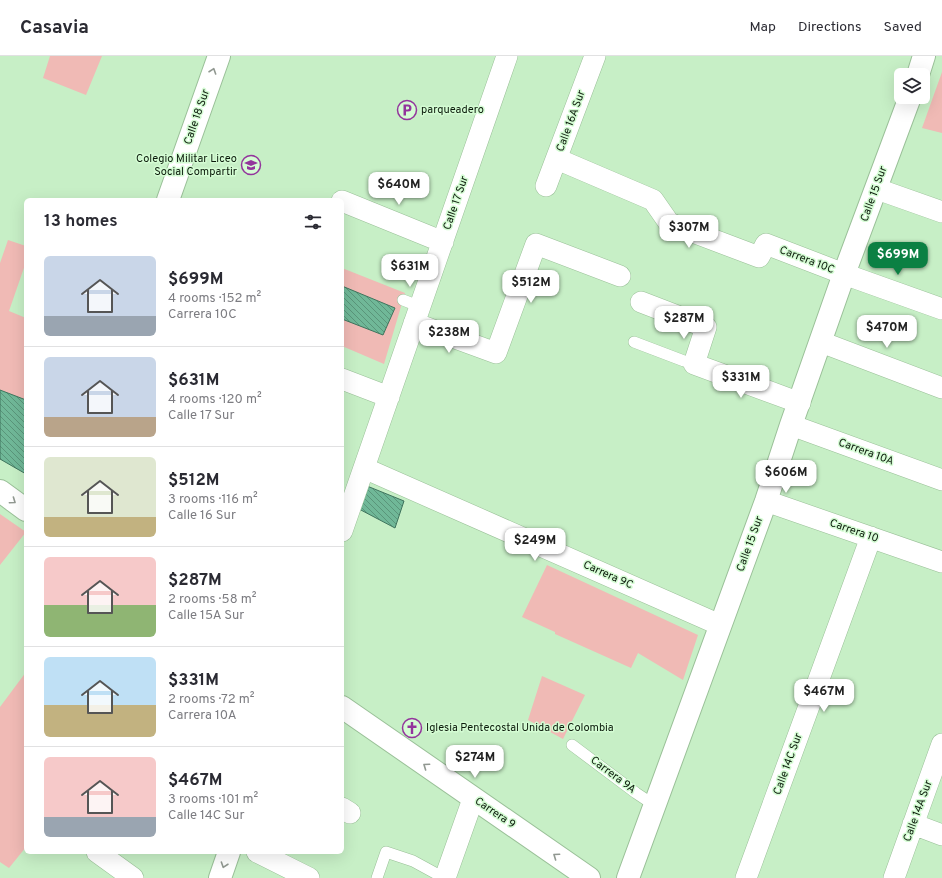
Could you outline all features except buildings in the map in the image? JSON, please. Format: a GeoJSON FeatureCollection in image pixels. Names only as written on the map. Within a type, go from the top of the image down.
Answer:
{"type":"FeatureCollection","features":[{"type":"Feature","properties":{"kind":"street","name":"Calle 18 Sur"},"geometry":{"type":"LineString","coordinates":[[169,198],[218,56]]}},
{"type":"Feature","properties":{"kind":"street","name":"Calle 17 Sur"},"geometry":{"type":"LineString","coordinates":[[344,524],[389,397],[413,310],[443,242],[507,56]]}},
{"type":"Feature","properties":{"kind":"street","name":"Calle 16A Sur"},"geometry":{"type":"LineString","coordinates":[[546,186],[595,56]]}},
{"type":"Feature","properties":{"kind":"street"},"geometry":{"type":"LineString","coordinates":[[920,68],[924,56]]}},
{"type":"Feature","properties":{"kind":"street","name":"Calle 15 Sur"},"geometry":{"type":"LineString","coordinates":[[628,878],[766,501],[844,274],[907,104]]}},
{"type":"Feature","properties":{"kind":"street","name":"Carrera 10C"},"geometry":{"type":"LineString","coordinates":[[557,159],[653,200],[669,223],[759,257],[766,244],[942,309]]}},
{"type":"Feature","properties":{"kind":"street"},"geometry":{"type":"LineString","coordinates":[[877,189],[942,212]]}},
{"type":"Feature","properties":{"kind":"street"},"geometry":{"type":"LineString","coordinates":[[344,202],[443,242]]}},
{"type":"Feature","properties":{"kind":"street"},"geometry":{"type":"LineString","coordinates":[[413,310],[496,353],[536,244],[620,276]]}},
{"type":"Feature","properties":{"kind":"street"},"geometry":{"type":"LineString","coordinates":[[641,302],[706,327],[694,364],[800,403]]}},
{"type":"Feature","properties":{"kind":"street"},"geometry":{"type":"LineString","coordinates":[[821,342],[942,388]]}},
{"type":"Feature","properties":{"kind":"street"},"geometry":{"type":"LineString","coordinates":[[344,380],[389,397]]}},
{"type":"Feature","properties":{"kind":"street","name":"Carrera 10A"},"geometry":{"type":"LineString","coordinates":[[791,425],[942,480]]}},
{"type":"Feature","properties":{"kind":"street","name":"Carrera 9C"},"geometry":{"type":"LineString","coordinates":[[364,468],[720,625]]}},
{"type":"Feature","properties":{"kind":"street"},"geometry":{"type":"LineString","coordinates":[[0,491],[24,509]]}},
{"type":"Feature","properties":{"kind":"street","name":"Carrera 10"},"geometry":{"type":"LineString","coordinates":[[766,501],[942,562]]}},
{"type":"Feature","properties":{"kind":"street","name":"Calle 14C Sur"},"geometry":{"type":"LineString","coordinates":[[746,878],[871,537]]}},
{"type":"Feature","properties":{"kind":"street","name":"Carrera 9"},"geometry":{"type":"LineString","coordinates":[[344,708],[588,878]]}},
{"type":"Feature","properties":{"kind":"street","name":"Calle 14A Sur"},"geometry":{"type":"LineString","coordinates":[[894,878],[942,744]]}},
{"type":"Feature","properties":{"kind":"street"},"geometry":{"type":"LineString","coordinates":[[446,877],[473,798]]}},
{"type":"Feature","properties":{"kind":"street"},"geometry":{"type":"LineString","coordinates":[[913,824],[942,835]]}},
{"type":"Feature","properties":{"kind":"street"},"geometry":{"type":"LineString","coordinates":[[100,854],[133,878]]}},
{"type":"Feature","properties":{"kind":"street"},"geometry":{"type":"LineString","coordinates":[[220,878],[228,854]]}},
{"type":"Feature","properties":{"kind":"street"},"geometry":{"type":"LineString","coordinates":[[261,854],[309,878]]}},
{"type":"Feature","properties":{"kind":"lane"},"geometry":{"type":"LineString","coordinates":[[634,342],[694,364]]}},
{"type":"Feature","properties":{"kind":"lane","name":"Carrera 9A"},"geometry":{"type":"LineString","coordinates":[[572,745],[654,805]]}},
{"type":"Feature","properties":{"kind":"lane"},"geometry":{"type":"LineString","coordinates":[[377,878],[386,852],[412,861],[434,873],[446,877]]}},
{"type":"Feature","properties":{"kind":"shaded area"},"geometry":{"type":"Polygon","coordinates":[[[50,56],[102,56],[86,95],[43,78],[50,56]]]}},
{"type":"Feature","properties":{"kind":"shaded area"},"geometry":{"type":"Polygon","coordinates":[[[942,72],[942,133],[922,128],[942,72]]]}},
{"type":"Feature","properties":{"kind":"shaded area"},"geometry":{"type":"Polygon","coordinates":[[[8,240],[24,245],[24,268],[9,311],[24,317],[24,399],[0,390],[0,263],[8,240]]]}},
{"type":"Feature","properties":{"kind":"shaded area"},"geometry":{"type":"Polygon","coordinates":[[[344,269],[405,293],[384,364],[344,347],[344,269]]]}},
{"type":"Feature","properties":{"kind":"shaded area"},"geometry":{"type":"Polygon","coordinates":[[[0,514],[24,531],[24,535],[0,565],[0,514]]]}},
{"type":"Feature","properties":{"kind":"shaded area"},"geometry":{"type":"Polygon","coordinates":[[[547,565],[698,635],[683,680],[638,653],[631,668],[555,634],[555,632],[522,617],[547,565]]]}},
{"type":"Feature","properties":{"kind":"shaded area"},"geometry":{"type":"Polygon","coordinates":[[[24,675],[24,849],[9,868],[0,862],[0,707],[24,675]]]}},
{"type":"Feature","properties":{"kind":"shaded area"},"geometry":{"type":"Polygon","coordinates":[[[542,676],[585,695],[563,739],[528,720],[542,676]]]}},
{"type":"Feature","properties":{"kind":"place","name":"parqueadero"},"geometry":{"type":"Point","coordinates":[407,110]}},
{"type":"Feature","properties":{"kind":"place","name":"Colegio Militar Liceo Social Compartir"},"geometry":{"type":"Point","coordinates":[251,165]}},
{"type":"Feature","properties":{"kind":"place","name":"Iglesia Pentecostal Unida de Colombia"},"geometry":{"type":"Point","coordinates":[412,728]}}]}
